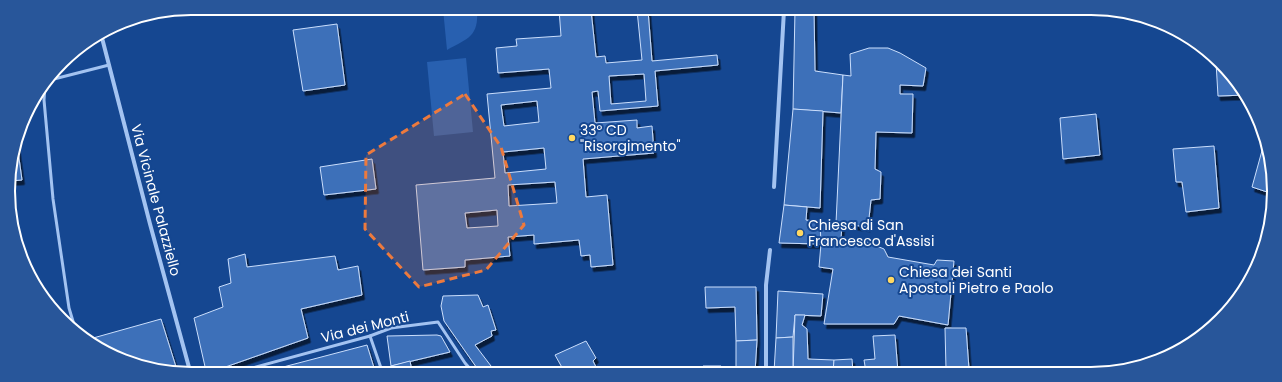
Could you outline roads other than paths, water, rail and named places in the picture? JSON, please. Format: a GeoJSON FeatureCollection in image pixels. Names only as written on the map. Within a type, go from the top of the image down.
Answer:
{"type":"FeatureCollection","features":[{"type":"Feature","properties":{"kind":"street"},"geometry":{"type":"LineString","coordinates":[[774,187],[784,15]]}},
{"type":"Feature","properties":{"kind":"street","name":"Via Vicinale Palazziello"},"geometry":{"type":"LineString","coordinates":[[102,39],[150,224],[189,367]]}},
{"type":"Feature","properties":{"kind":"street"},"geometry":{"type":"LineString","coordinates":[[766,367],[766,285],[770,250]]}},
{"type":"Feature","properties":{"kind":"lane"},"geometry":{"type":"LineString","coordinates":[[56,79],[109,65]]}},
{"type":"Feature","properties":{"kind":"lane"},"geometry":{"type":"LineString","coordinates":[[44,94],[53,199],[73,321]]}},
{"type":"Feature","properties":{"kind":"lane","name":"Via dei Monti"},"geometry":{"type":"LineString","coordinates":[[256,367],[370,336],[391,328],[438,322],[468,367]]}},
{"type":"Feature","properties":{"kind":"lane"},"geometry":{"type":"LineString","coordinates":[[370,336],[381,367]]}},
{"type":"Feature","properties":{"kind":"place","name":"33° CD \"Risorgimento\""},"geometry":{"type":"Point","coordinates":[572,138]}},
{"type":"Feature","properties":{"kind":"place","name":"Chiesa di San Francesco d'Assisi"},"geometry":{"type":"Point","coordinates":[800,233]}},
{"type":"Feature","properties":{"kind":"place","name":"Chiesa dei Santi Apostoli Pietro e Paolo"},"geometry":{"type":"Point","coordinates":[891,280]}}]}
